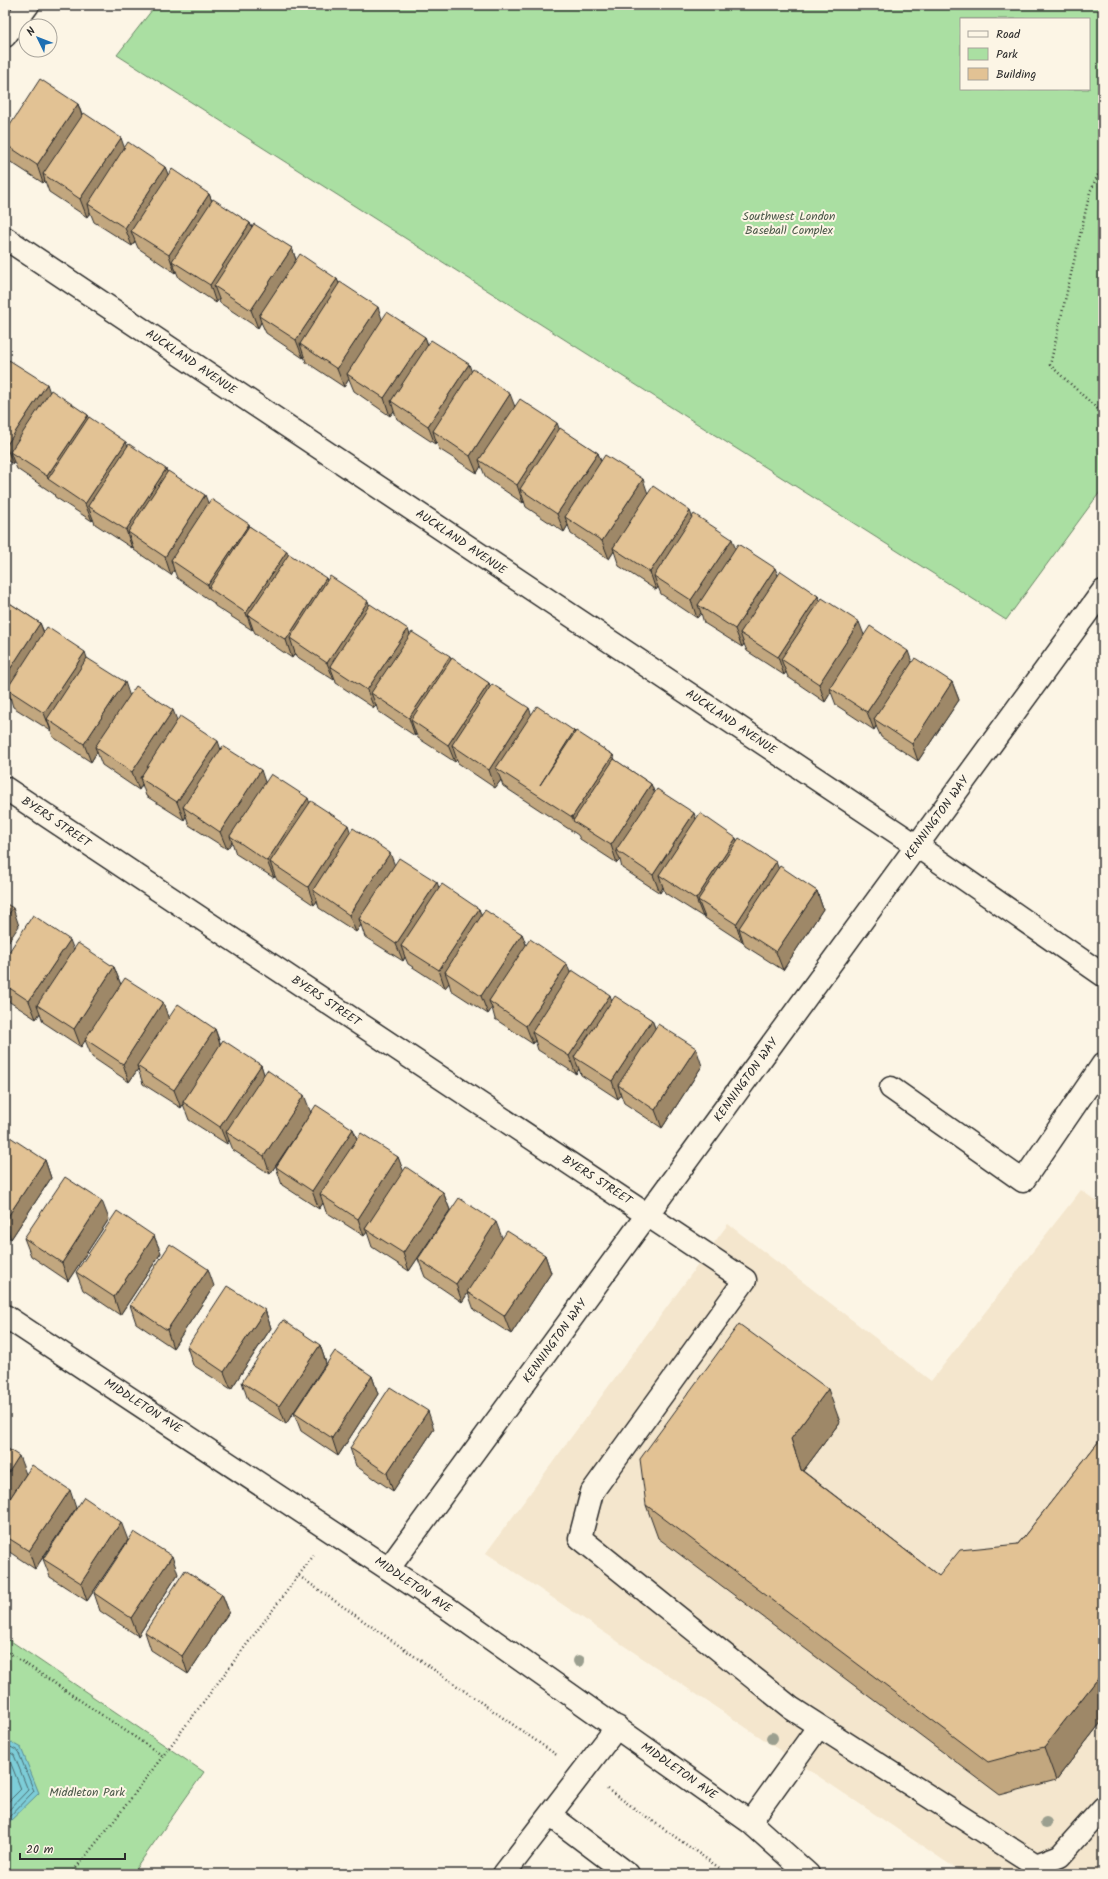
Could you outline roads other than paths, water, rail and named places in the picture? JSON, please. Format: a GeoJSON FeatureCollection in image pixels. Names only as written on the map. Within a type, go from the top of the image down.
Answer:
{"type":"FeatureCollection","features":[{"type":"Feature","properties":{"kind":"street"},"geometry":{"type":"LineString","coordinates":[[5,36],[28,5]]}},
{"type":"Feature","properties":{"kind":"street","name":"AUCKLAND AVENUE"},"geometry":{"type":"LineString","coordinates":[[5,238],[917,846],[1103,975]]}},
{"type":"Feature","properties":{"kind":"street","name":"KENNINGTON WAY"},"geometry":{"type":"LineString","coordinates":[[389,1568],[1103,591]]}},
{"type":"Feature","properties":{"kind":"street","name":"BYERS STREET"},"geometry":{"type":"LineString","coordinates":[[5,788],[648,1214],[745,1280],[592,1492],[580,1538],[791,1708],[819,1726]]}},
{"type":"Feature","properties":{"kind":"street"},"geometry":{"type":"LineString","coordinates":[[890,1088],[1023,1181],[1103,1064]]}},
{"type":"Feature","properties":{"kind":"street","name":"MIDDLETON AVE"},"geometry":{"type":"LineString","coordinates":[[5,1316],[389,1568],[750,1822],[808,1874]]}},
{"type":"Feature","properties":{"kind":"street"},"geometry":{"type":"LineString","coordinates":[[750,1822],[819,1726],[1036,1865],[1060,1856],[1103,1808]]}},
{"type":"Feature","properties":{"kind":"street"},"geometry":{"type":"LineString","coordinates":[[504,1874],[617,1727]]}},
{"type":"Feature","properties":{"kind":"street"},"geometry":{"type":"LineString","coordinates":[[550,1815],[628,1874]]}},
{"type":"Feature","properties":{"kind":"water"},"geometry":{"type":"Polygon","coordinates":[[[5,1739],[21,1748],[39,1793],[5,1826],[5,1739]]]}},
{"type":"Feature","properties":{"kind":"park label","name":"Southwest London Baseball Complex"},"geometry":{"type":"Point","coordinates":[789,223]}},
{"type":"Feature","properties":{"kind":"park label","name":"Middleton Park"},"geometry":{"type":"Point","coordinates":[87,1792]}}]}
